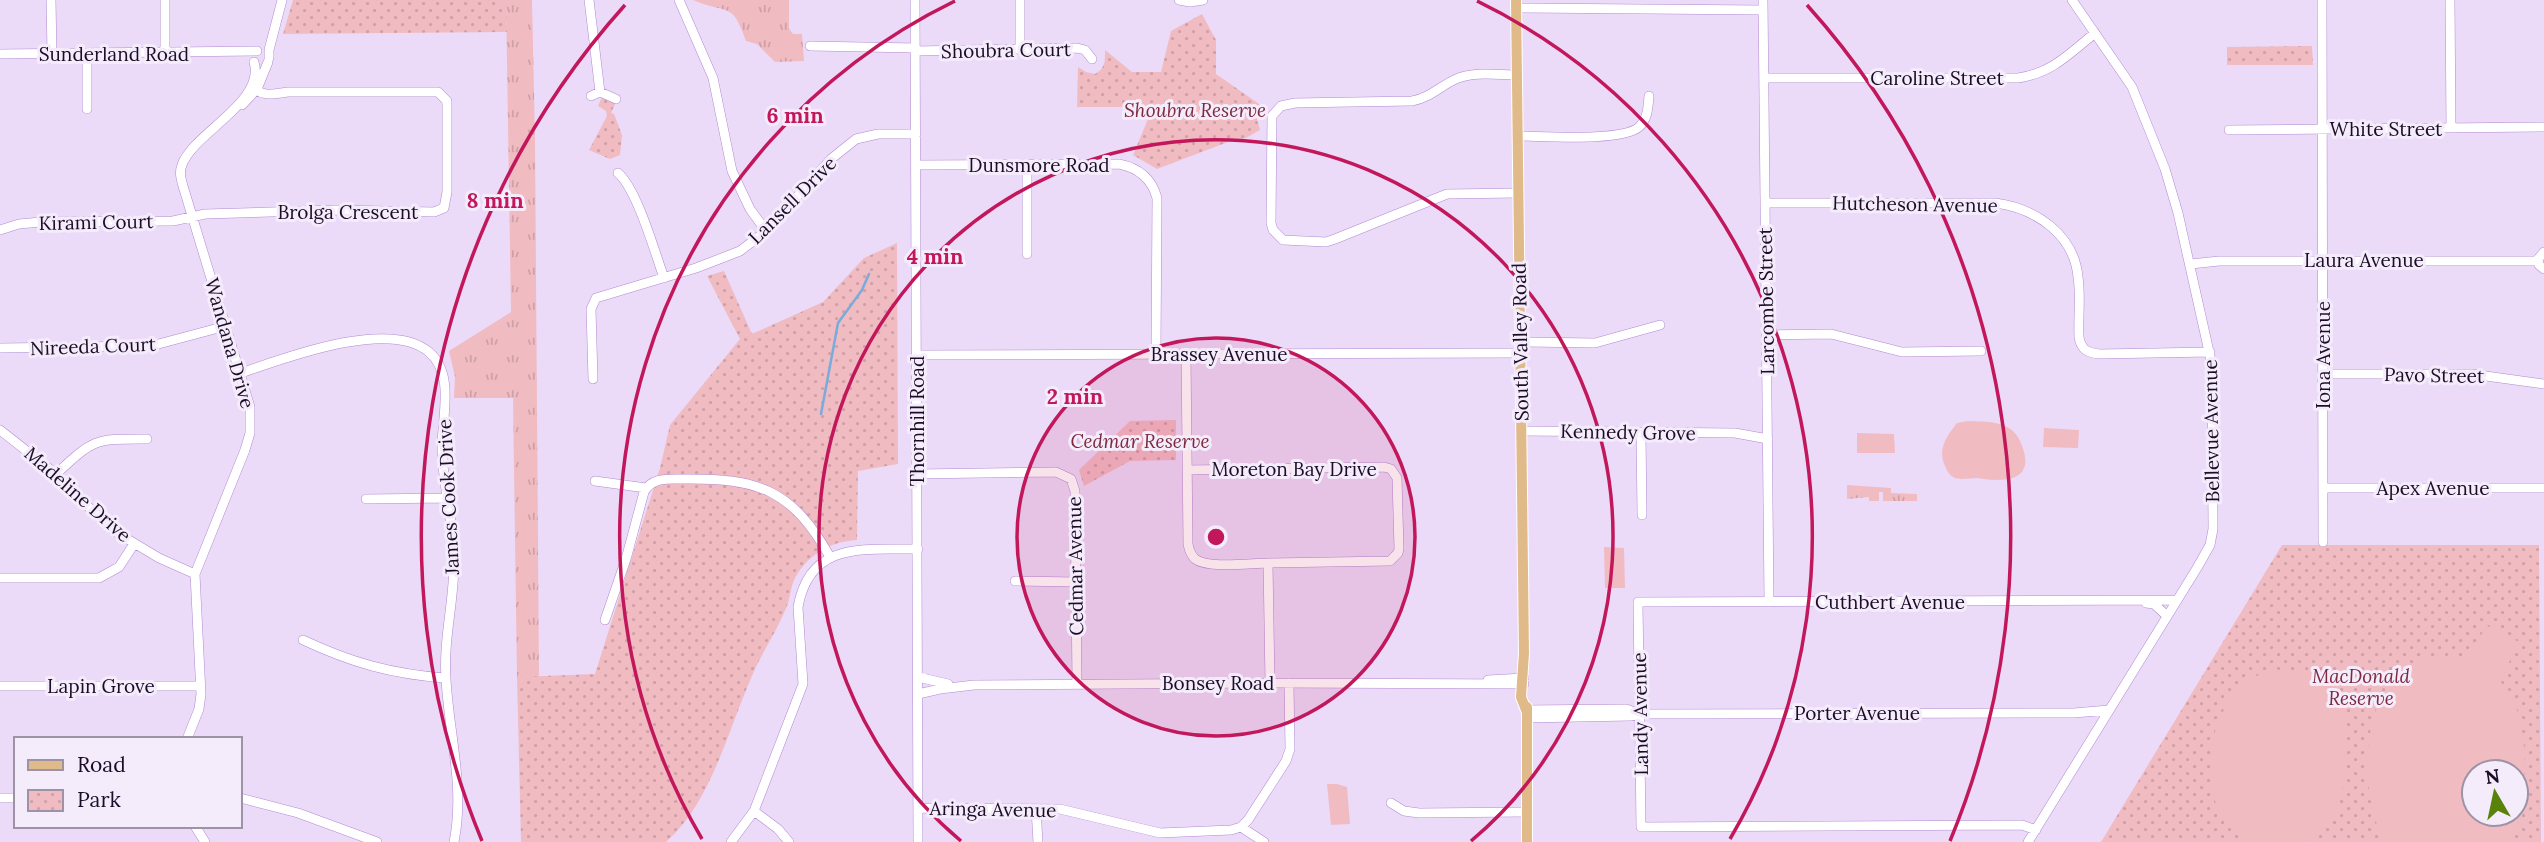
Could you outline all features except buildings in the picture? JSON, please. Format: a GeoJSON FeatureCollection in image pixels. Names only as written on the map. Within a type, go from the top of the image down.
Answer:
{"type":"FeatureCollection","features":[{"type":"Feature","properties":{"kind":"main road","name":"South Valley Road"},"geometry":{"type":"LineString","coordinates":[[1516,4],[1524,681],[1521,697],[1526,714],[1527,842]]}},
{"type":"Feature","properties":{"kind":"street"},"geometry":{"type":"LineString","coordinates":[[51,0],[52,54]]}},
{"type":"Feature","properties":{"kind":"street"},"geometry":{"type":"LineString","coordinates":[[165,0],[165,53]]}},
{"type":"Feature","properties":{"kind":"street","name":"Wandana Drive"},"geometry":{"type":"LineString","coordinates":[[256,87],[256,56],[266,40],[280,0]]}},
{"type":"Feature","properties":{"kind":"street","name":"Wandana Drive"},"geometry":{"type":"LineString","coordinates":[[188,737],[199,709],[201,687],[195,574],[248,440],[250,407],[181,180],[181,166],[190,153],[256,87],[268,60],[280,0]]}},
{"type":"Feature","properties":{"kind":"street"},"geometry":{"type":"LineString","coordinates":[[589,0],[595,94],[616,99]]}},
{"type":"Feature","properties":{"kind":"street"},"geometry":{"type":"LineString","coordinates":[[679,0],[713,78],[723,116],[732,171],[750,209],[766,231]]}},
{"type":"Feature","properties":{"kind":"street","name":"Thornhill Road"},"geometry":{"type":"LineString","coordinates":[[915,0],[918,842]]}},
{"type":"Feature","properties":{"kind":"street"},"geometry":{"type":"LineString","coordinates":[[1020,0],[1020,48]]}},
{"type":"Feature","properties":{"kind":"street"},"geometry":{"type":"LineString","coordinates":[[1179,0],[1203,0]]}},
{"type":"Feature","properties":{"kind":"street","name":"Bellevue Avenue"},"geometry":{"type":"LineString","coordinates":[[2028,842],[2210,545],[2213,529],[2214,383],[2191,264],[2165,169],[2132,87],[2072,0]]}},
{"type":"Feature","properties":{"kind":"street","name":"Iona Avenue"},"geometry":{"type":"LineString","coordinates":[[2322,0],[2323,542]]}},
{"type":"Feature","properties":{"kind":"street"},"geometry":{"type":"LineString","coordinates":[[2450,0],[2451,128]]}},
{"type":"Feature","properties":{"kind":"street"},"geometry":{"type":"LineString","coordinates":[[1516,4],[1763,5]]}},
{"type":"Feature","properties":{"kind":"street","name":"Larcombe Street"},"geometry":{"type":"LineString","coordinates":[[1763,5],[1769,601]]}},
{"type":"Feature","properties":{"kind":"street","name":"Caroline Street"},"geometry":{"type":"LineString","coordinates":[[1764,78],[2018,78],[2038,75],[2050,68],[2095,33]]}},
{"type":"Feature","properties":{"kind":"street","name":"Shoubra Court"},"geometry":{"type":"LineString","coordinates":[[810,46],[916,49],[1077,48],[1085,50],[1092,59]]}},
{"type":"Feature","properties":{"kind":"street"},"geometry":{"type":"LineString","coordinates":[[256,56],[266,52],[268,60]]}},
{"type":"Feature","properties":{"kind":"street","name":"Sunderland Road"},"geometry":{"type":"LineString","coordinates":[[0,54],[229,53],[256,56]]}},
{"type":"Feature","properties":{"kind":"street"},"geometry":{"type":"LineString","coordinates":[[87,54],[87,109]]}},
{"type":"Feature","properties":{"kind":"street"},"geometry":{"type":"LineString","coordinates":[[1517,75],[1469,76],[1456,79],[1423,99],[1412,102],[1295,103],[1281,106],[1272,117],[1271,223],[1273,230],[1283,240],[1326,242],[1447,194],[1518,193]]}},
{"type":"Feature","properties":{"kind":"street","name":"Brolga Crescent"},"geometry":{"type":"LineString","coordinates":[[192,217],[205,214],[336,210],[434,212],[444,208],[447,192],[447,101],[438,92],[266,94],[256,87]]}},
{"type":"Feature","properties":{"kind":"street"},"geometry":{"type":"LineString","coordinates":[[1517,136],[1609,136],[1629,133],[1644,121],[1649,96]]}},
{"type":"Feature","properties":{"kind":"street","name":"White Street"},"geometry":{"type":"LineString","coordinates":[[2229,130],[2544,127]]}},
{"type":"Feature","properties":{"kind":"street","name":"Lansell Drive"},"geometry":{"type":"LineString","coordinates":[[593,379],[593,295],[664,278],[740,251],[766,231],[831,159],[856,139],[878,134],[916,134]]}},
{"type":"Feature","properties":{"kind":"street","name":"Dunsmore Road"},"geometry":{"type":"LineString","coordinates":[[916,165],[1119,164],[1138,170],[1150,182],[1157,198],[1156,354]]}},
{"type":"Feature","properties":{"kind":"street"},"geometry":{"type":"LineString","coordinates":[[1027,165],[1027,254]]}},
{"type":"Feature","properties":{"kind":"street"},"geometry":{"type":"LineString","coordinates":[[618,173],[624,178],[635,199],[664,278]]}},
{"type":"Feature","properties":{"kind":"street","name":"Hutcheson Avenue"},"geometry":{"type":"LineString","coordinates":[[1765,203],[1995,203],[2024,209],[2056,230],[2073,257],[2078,276],[2080,345],[2085,350],[2091,354],[2210,352]]}},
{"type":"Feature","properties":{"kind":"street","name":"Kirami Court"},"geometry":{"type":"LineString","coordinates":[[0,230],[19,224],[41,222],[173,220],[192,217]]}},
{"type":"Feature","properties":{"kind":"street","name":"Laura Avenue"},"geometry":{"type":"LineString","coordinates":[[2191,264],[2219,261],[2323,260],[2542,261]]}},
{"type":"Feature","properties":{"kind":"street","name":"Brassey Avenue"},"geometry":{"type":"LineString","coordinates":[[917,355],[1186,354],[1520,348],[1595,343],[1660,325]]}},
{"type":"Feature","properties":{"kind":"street","name":"Nireeda Court"},"geometry":{"type":"LineString","coordinates":[[0,348],[151,346],[226,326]]}},
{"type":"Feature","properties":{"kind":"street"},"geometry":{"type":"LineString","coordinates":[[1766,335],[1831,334],[1902,352],[1981,351]]}},
{"type":"Feature","properties":{"kind":"street","name":"James Cook Drive"},"geometry":{"type":"LineString","coordinates":[[241,373],[343,342],[394,339],[420,345],[436,359],[442,369],[445,386],[442,450],[454,558],[445,657],[458,788],[454,842]]}},
{"type":"Feature","properties":{"kind":"street","name":"Moreton Bay Drive"},"geometry":{"type":"LineString","coordinates":[[1186,354],[1187,470],[1188,544],[1194,558],[1214,564],[1391,561],[1398,554],[1398,484],[1395,473],[1384,467],[1187,470]]}},
{"type":"Feature","properties":{"kind":"street","name":"Pavo Street"},"geometry":{"type":"LineString","coordinates":[[2323,374],[2471,374],[2544,384]]}},
{"type":"Feature","properties":{"kind":"street","name":"Kennedy Grove"},"geometry":{"type":"LineString","coordinates":[[1735,433],[1768,426]]}},
{"type":"Feature","properties":{"kind":"street","name":"Madeline Drive"},"geometry":{"type":"LineString","coordinates":[[0,430],[56,474],[94,514],[134,544],[195,574]]}},
{"type":"Feature","properties":{"kind":"street","name":"Kennedy Grove"},"geometry":{"type":"LineString","coordinates":[[1521,431],[1735,433],[1768,439]]}},
{"type":"Feature","properties":{"kind":"street"},"geometry":{"type":"LineString","coordinates":[[1641,433],[1642,515]]}},
{"type":"Feature","properties":{"kind":"street"},"geometry":{"type":"LineString","coordinates":[[56,474],[93,442],[104,439],[147,439]]}},
{"type":"Feature","properties":{"kind":"street","name":"Cedmar Avenue"},"geometry":{"type":"LineString","coordinates":[[917,474],[1056,472],[1068,476],[1075,491],[1077,684]]}},
{"type":"Feature","properties":{"kind":"street"},"geometry":{"type":"LineString","coordinates":[[605,620],[646,488],[651,483],[665,479],[723,480],[756,485],[775,494],[800,514],[813,528],[830,557]]}},
{"type":"Feature","properties":{"kind":"street"},"geometry":{"type":"LineString","coordinates":[[595,481],[646,488]]}},
{"type":"Feature","properties":{"kind":"street","name":"Apex Avenue"},"geometry":{"type":"LineString","coordinates":[[2323,488],[2544,488]]}},
{"type":"Feature","properties":{"kind":"street"},"geometry":{"type":"LineString","coordinates":[[366,499],[447,498]]}},
{"type":"Feature","properties":{"kind":"street"},"geometry":{"type":"LineString","coordinates":[[0,578],[99,578],[118,567],[134,544]]}},
{"type":"Feature","properties":{"kind":"street"},"geometry":{"type":"LineString","coordinates":[[731,842],[754,811],[803,684],[797,623],[800,595],[809,576],[830,557],[851,550],[918,549]]}},
{"type":"Feature","properties":{"kind":"street"},"geometry":{"type":"LineString","coordinates":[[1268,563],[1270,682]]}},
{"type":"Feature","properties":{"kind":"street"},"geometry":{"type":"LineString","coordinates":[[1015,581],[1076,582]]}},
{"type":"Feature","properties":{"kind":"street","name":"Cuthbert Avenue"},"geometry":{"type":"LineString","coordinates":[[1638,602],[2177,600]]}},
{"type":"Feature","properties":{"kind":"street","name":"Landy Avenue"},"geometry":{"type":"LineString","coordinates":[[1638,602],[1641,827],[2022,825],[2036,830]]}},
{"type":"Feature","properties":{"kind":"street","name":"Cuthbert Avenue"},"geometry":{"type":"LineString","coordinates":[[2141,602],[2154,604],[2167,616]]}},
{"type":"Feature","properties":{"kind":"street"},"geometry":{"type":"LineString","coordinates":[[303,640],[338,657],[373,668],[445,678]]}},
{"type":"Feature","properties":{"kind":"street","name":"Bonsey Road"},"geometry":{"type":"LineString","coordinates":[[918,677],[939,683],[974,685],[1524,681]]}},
{"type":"Feature","properties":{"kind":"street"},"geometry":{"type":"LineString","coordinates":[[1264,842],[1251,831],[1241,827],[1254,812],[1286,761],[1290,749],[1289,683]]}},
{"type":"Feature","properties":{"kind":"street","name":"Bonsey Road"},"geometry":{"type":"LineString","coordinates":[[918,694],[974,685]]}},
{"type":"Feature","properties":{"kind":"street","name":"Lapin Grove"},"geometry":{"type":"LineString","coordinates":[[0,686],[201,687]]}},
{"type":"Feature","properties":{"kind":"street","name":"Porter Avenue"},"geometry":{"type":"LineString","coordinates":[[1526,714],[1626,709],[1640,713],[2074,713],[2109,710]]}},
{"type":"Feature","properties":{"kind":"street"},"geometry":{"type":"LineString","coordinates":[[2074,713],[2087,716],[2093,721],[2097,731]]}},
{"type":"Feature","properties":{"kind":"street"},"geometry":{"type":"LineString","coordinates":[[242,799],[298,813],[377,842]]}},
{"type":"Feature","properties":{"kind":"street"},"geometry":{"type":"LineString","coordinates":[[1391,803],[1405,811],[1419,813],[1526,812]]}},
{"type":"Feature","properties":{"kind":"street","name":"Aringa Avenue"},"geometry":{"type":"LineString","coordinates":[[918,808],[1060,808],[1160,837],[1241,827]]}},
{"type":"Feature","properties":{"kind":"street"},"geometry":{"type":"LineString","coordinates":[[1036,809],[1038,842]]}},
{"type":"Feature","properties":{"kind":"street"},"geometry":{"type":"LineString","coordinates":[[754,811],[778,829],[789,842]]}},
{"type":"Feature","properties":{"kind":"green space"},"geometry":{"type":"Polygon","coordinates":[[[293,0],[506,0],[507,32],[283,34],[293,0]]]}},
{"type":"Feature","properties":{"kind":"green space"},"geometry":{"type":"Polygon","coordinates":[[[506,0],[532,0],[539,678],[517,677],[513,398],[454,398],[455,377],[449,351],[511,312],[506,0]]]}},
{"type":"Feature","properties":{"kind":"green space"},"geometry":{"type":"Polygon","coordinates":[[[693,0],[789,0],[789,29],[793,34],[802,34],[804,61],[775,62],[757,44],[746,41],[737,19],[732,14],[693,0]]]}},
{"type":"Feature","properties":{"kind":"green space","name":"Shoubra Reserve"},"geometry":{"type":"Polygon","coordinates":[[[1202,14],[1216,40],[1216,74],[1265,108],[1257,119],[1260,130],[1246,138],[1228,142],[1157,169],[1133,155],[1153,107],[1077,107],[1078,67],[1086,72],[1099,72],[1105,61],[1105,50],[1132,72],[1161,72],[1171,31],[1202,14]]]}},
{"type":"Feature","properties":{"kind":"green space"},"geometry":{"type":"Polygon","coordinates":[[[2312,46],[2313,65],[2227,65],[2227,47],[2312,46]]]}},
{"type":"Feature","properties":{"kind":"green space"},"geometry":{"type":"Polygon","coordinates":[[[602,97],[616,102],[611,113],[614,114],[622,135],[620,155],[610,159],[589,150],[607,116],[606,111],[598,106],[602,97]]]}},
{"type":"Feature","properties":{"kind":"green space"},"geometry":{"type":"Polygon","coordinates":[[[897,243],[898,464],[858,471],[857,540],[823,549],[803,566],[796,577],[788,603],[756,667],[717,765],[695,807],[682,826],[666,842],[521,842],[517,677],[595,674],[660,468],[670,425],[740,339],[707,276],[724,271],[752,334],[823,302],[864,258],[897,243]]]}},
{"type":"Feature","properties":{"kind":"green space","name":"Cedmar Reserve"},"geometry":{"type":"Polygon","coordinates":[[[1176,420],[1176,460],[1130,461],[1084,486],[1079,470],[1130,421],[1176,420]]]}},
{"type":"Feature","properties":{"kind":"green space"},"geometry":{"type":"Polygon","coordinates":[[[1968,421],[1998,424],[2011,429],[2025,454],[2022,472],[2009,479],[1999,480],[1957,479],[1950,475],[1943,460],[1944,443],[1957,423],[1968,421]]]}},
{"type":"Feature","properties":{"kind":"green space"},"geometry":{"type":"Polygon","coordinates":[[[2044,428],[2079,430],[2078,448],[2043,447],[2044,428]]]}},
{"type":"Feature","properties":{"kind":"green space"},"geometry":{"type":"Polygon","coordinates":[[[1857,433],[1894,434],[1895,453],[1857,453],[1857,433]]]}},
{"type":"Feature","properties":{"kind":"green space"},"geometry":{"type":"Polygon","coordinates":[[[1847,485],[1891,488],[1891,493],[1917,494],[1917,501],[1883,501],[1883,492],[1879,492],[1879,501],[1869,501],[1869,497],[1847,499],[1847,485]]]}},
{"type":"Feature","properties":{"kind":"green space","name":"MacDonald Reserve"},"geometry":{"type":"Polygon","coordinates":[[[2282,545],[2539,545],[2541,842],[2101,842],[2282,545]]]}},
{"type":"Feature","properties":{"kind":"green space"},"geometry":{"type":"Polygon","coordinates":[[[1604,547],[1624,548],[1625,588],[1605,588],[1604,547]]]}},
{"type":"Feature","properties":{"kind":"green space"},"geometry":{"type":"Polygon","coordinates":[[[2486,625],[2519,642],[2500,681],[2517,710],[2525,758],[2460,758],[2460,828],[2516,828],[2511,842],[2384,842],[2374,814],[2368,781],[2368,748],[2374,715],[2387,687],[2407,667],[2434,656],[2469,659],[2486,625]]]}},
{"type":"Feature","properties":{"kind":"green space"},"geometry":{"type":"Polygon","coordinates":[[[2274,670],[2293,671],[2322,683],[2337,697],[2345,720],[2347,762],[2338,805],[2329,823],[2317,836],[2302,842],[2249,841],[2229,826],[2216,805],[2211,778],[2211,750],[2218,722],[2231,698],[2250,680],[2274,670]]]}},
{"type":"Feature","properties":{"kind":"green space"},"geometry":{"type":"Polygon","coordinates":[[[1327,784],[1347,787],[1350,824],[1331,825],[1327,784]]]}},
{"type":"Feature","properties":{"kind":"waterway"},"geometry":{"type":"LineString","coordinates":[[821,414],[838,323],[862,290],[869,274]]}}]}
